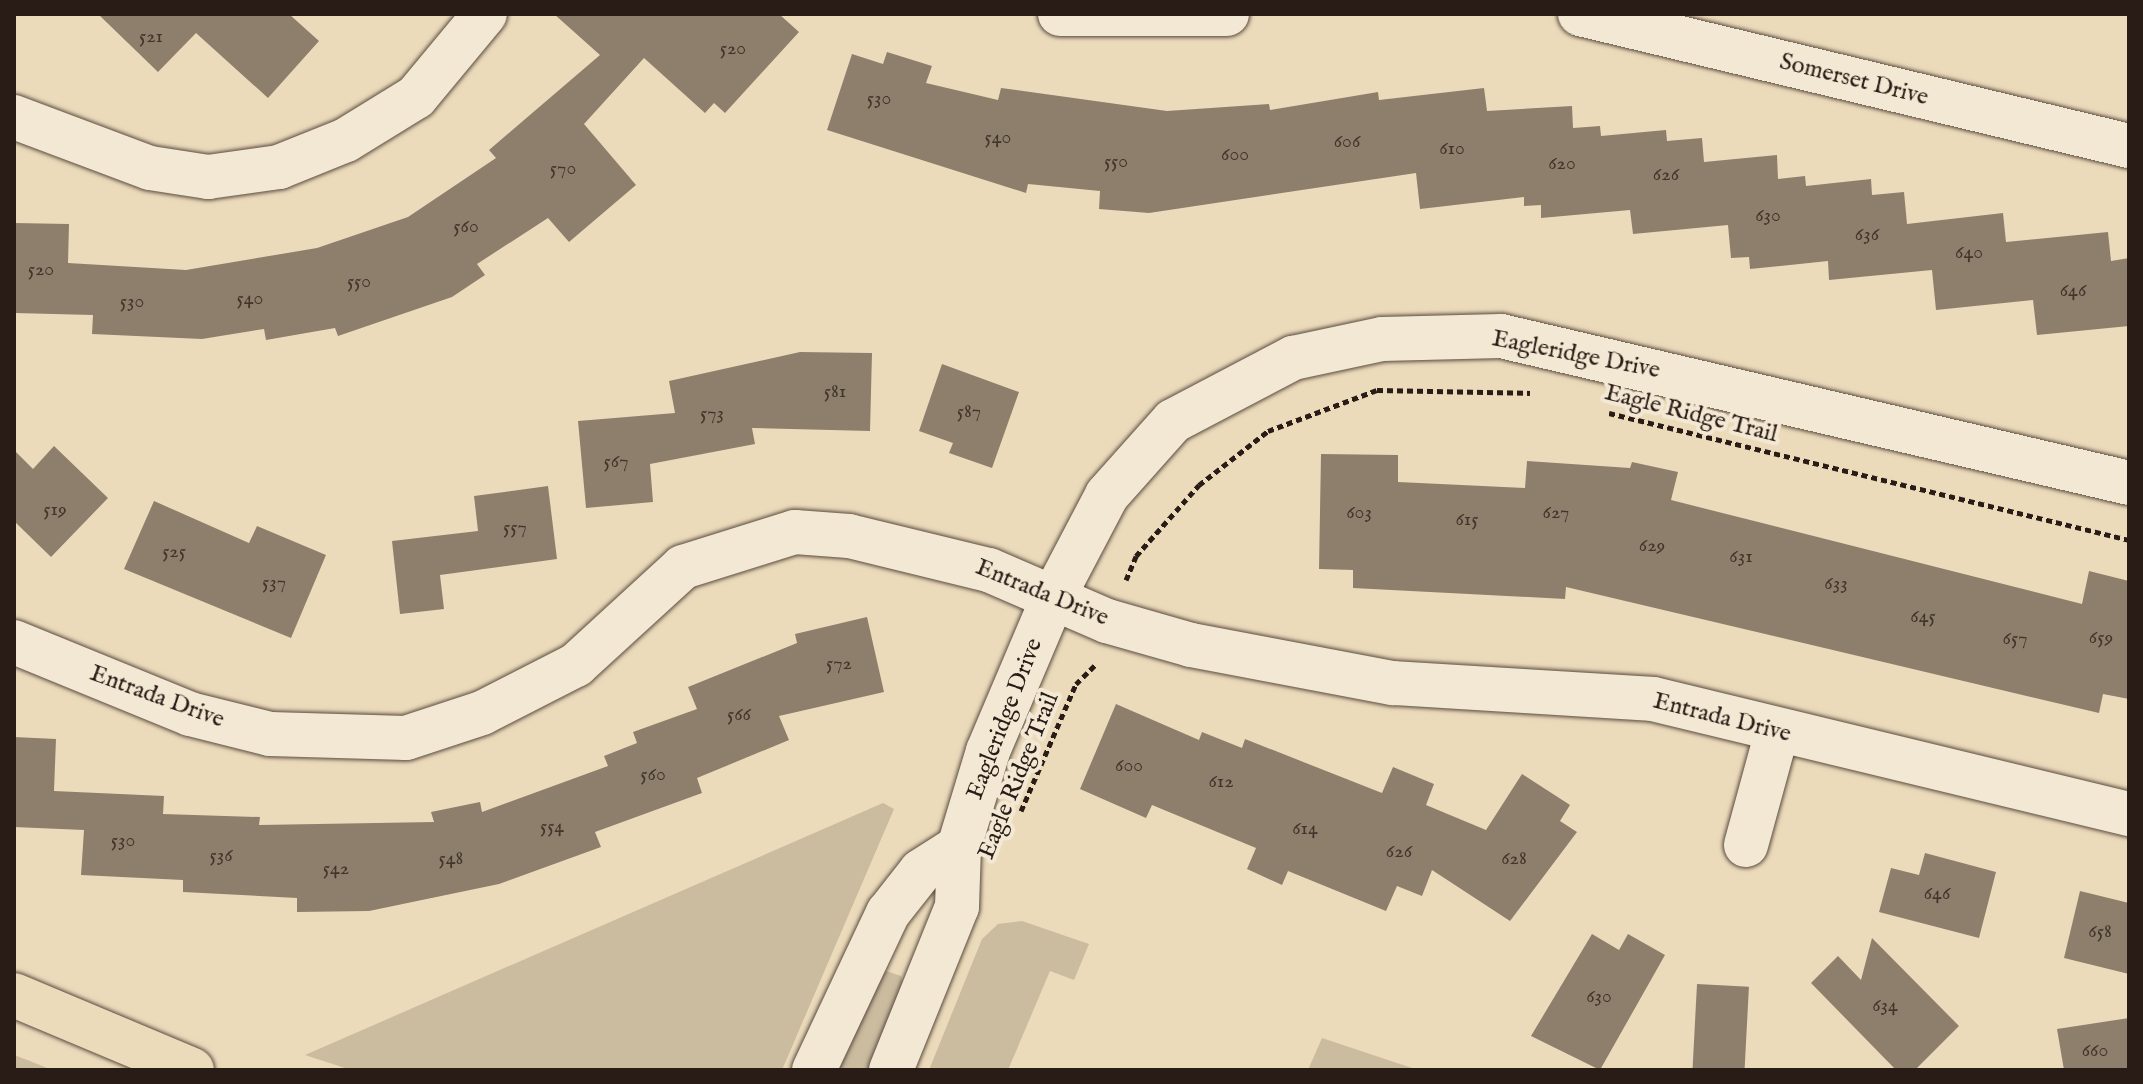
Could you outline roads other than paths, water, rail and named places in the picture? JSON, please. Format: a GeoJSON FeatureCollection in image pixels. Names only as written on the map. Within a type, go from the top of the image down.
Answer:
{"type":"FeatureCollection","features":[{"type":"Feature","properties":{"kind":"main road"},"geometry":{"type":"LineString","coordinates":[[14,995],[192,1070]]}},
{"type":"Feature","properties":{"kind":"street"},"geometry":{"type":"LineString","coordinates":[[14,117],[150,168],[208,177],[279,167],[346,140],[416,97],[485,14]]}},
{"type":"Feature","properties":{"kind":"street"},"geometry":{"type":"LineString","coordinates":[[1060,14],[1175,20],[1227,14]]}},
{"type":"Feature","properties":{"kind":"street","name":"Somerset Drive"},"geometry":{"type":"LineString","coordinates":[[1580,14],[2129,146]]}},
{"type":"Feature","properties":{"kind":"street","name":"Eagleridge Drive"},"geometry":{"type":"LineString","coordinates":[[891,1070],[957,907],[959,847],[988,751],[1053,598],[1107,495],[1173,421],[1293,358],[1382,339],[1501,336],[2129,483]]}},
{"type":"Feature","properties":{"kind":"street","name":"Entrada Drive"},"geometry":{"type":"LineString","coordinates":[[14,642],[190,714],[270,734],[406,738],[482,713],[576,665],[683,567],[780,535],[910,545],[1107,621],[1393,683],[1653,699],[1777,732],[2129,814]]}},
{"type":"Feature","properties":{"kind":"street"},"geometry":{"type":"LineString","coordinates":[[1746,845],[1777,732]]}},
{"type":"Feature","properties":{"kind":"street"},"geometry":{"type":"LineString","coordinates":[[814,1070],[888,913],[921,871],[959,847]]}}]}
